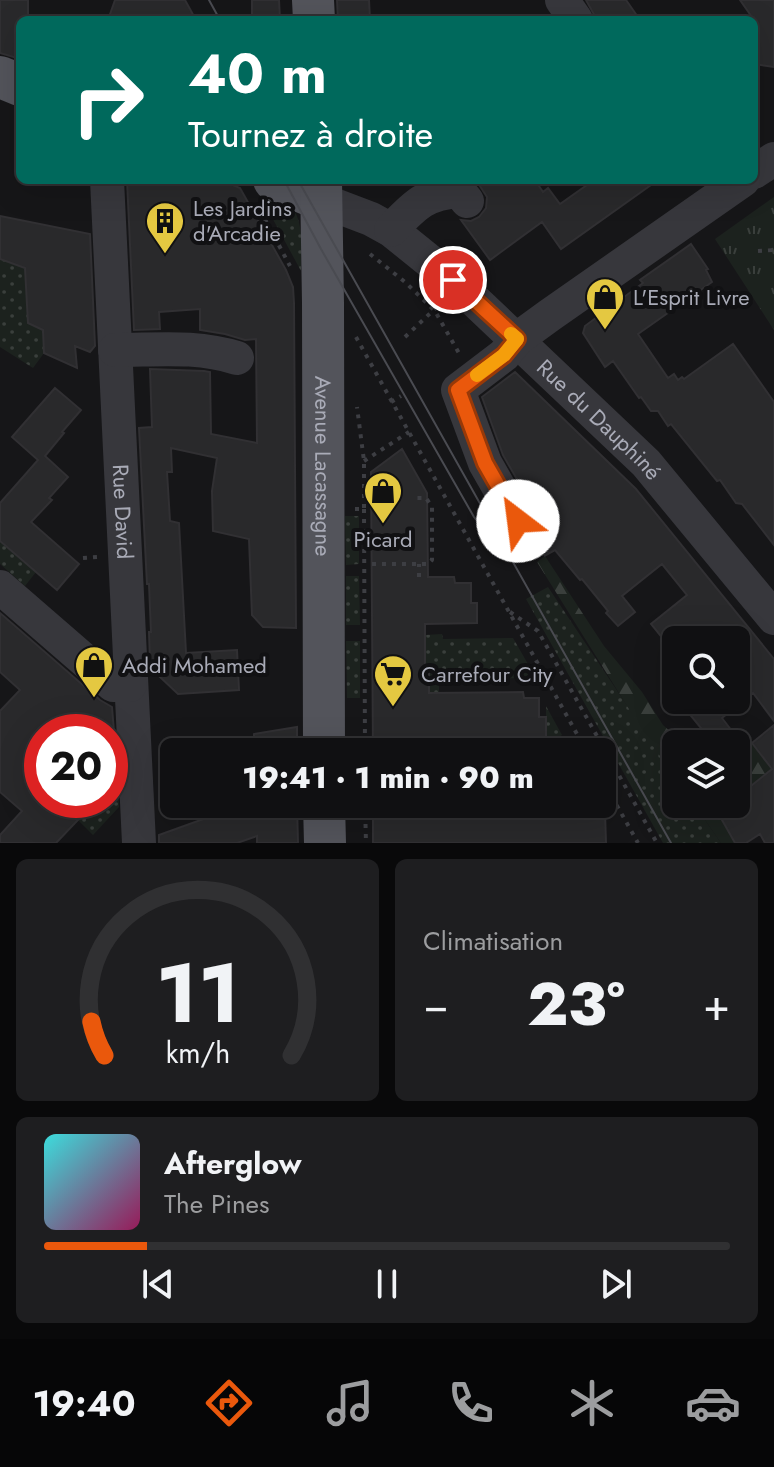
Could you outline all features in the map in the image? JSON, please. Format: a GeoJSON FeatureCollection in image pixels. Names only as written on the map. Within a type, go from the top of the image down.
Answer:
{"type":"FeatureCollection","features":[{"type":"Feature","properties":{"kind":"main road","name":"Avenue Lacassagne"},"geometry":{"type":"LineString","coordinates":[[298,189],[323,738]]}},
{"type":"Feature","properties":{"kind":"main road"},"geometry":{"type":"LineString","coordinates":[[324,818],[325,843]]}},
{"type":"Feature","properties":{"kind":"street","name":"Rue David"},"geometry":{"type":"LineString","coordinates":[[107,184],[139,843]]}},
{"type":"Feature","properties":{"kind":"street"},"geometry":{"type":"LineString","coordinates":[[530,542],[485,463],[458,390],[504,355],[517,339],[737,184]]}},
{"type":"Feature","properties":{"kind":"street","name":"Rue du Dauphiné"},"geometry":{"type":"LineString","coordinates":[[298,189],[371,219],[380,242],[453,280],[646,463],[774,618]]}},
{"type":"Feature","properties":{"kind":"street","name":"Avenue Lacassagne"},"geometry":{"type":"LineString","coordinates":[[298,189],[308,738]]}},
{"type":"Feature","properties":{"kind":"street"},"geometry":{"type":"LineString","coordinates":[[380,242],[409,211],[430,196],[459,191],[467,201]]}},
{"type":"Feature","properties":{"kind":"street"},"geometry":{"type":"LineString","coordinates":[[115,350],[179,354],[207,351],[237,358]]}},
{"type":"Feature","properties":{"kind":"street"},"geometry":{"type":"LineString","coordinates":[[0,587],[113,685],[130,685]]}},
{"type":"Feature","properties":{"kind":"street"},"geometry":{"type":"LineString","coordinates":[[309,818],[310,843]]}},
{"type":"Feature","properties":{"kind":"path"},"geometry":{"type":"LineString","coordinates":[[291,267],[298,189]]}},
{"type":"Feature","properties":{"kind":"path"},"geometry":{"type":"LineString","coordinates":[[380,242],[405,282],[435,311],[473,379]]}},
{"type":"Feature","properties":{"kind":"path"},"geometry":{"type":"LineString","coordinates":[[758,251],[774,250]]}},
{"type":"Feature","properties":{"kind":"path"},"geometry":{"type":"LineString","coordinates":[[405,337],[442,302]]}},
{"type":"Feature","properties":{"kind":"path"},"geometry":{"type":"LineString","coordinates":[[356,337],[579,738]]}},
{"type":"Feature","properties":{"kind":"path"},"geometry":{"type":"LineString","coordinates":[[391,402],[401,396]]}},
{"type":"Feature","properties":{"kind":"path"},"geometry":{"type":"LineString","coordinates":[[364,461],[409,432]]}},
{"type":"Feature","properties":{"kind":"path"},"geometry":{"type":"LineString","coordinates":[[372,564],[428,564],[432,560],[432,507],[426,498],[413,498]]}},
{"type":"Feature","properties":{"kind":"path"},"geometry":{"type":"LineString","coordinates":[[364,509],[365,738]]}},
{"type":"Feature","properties":{"kind":"path"},"geometry":{"type":"LineString","coordinates":[[419,564],[419,577]]}},
{"type":"Feature","properties":{"kind":"path"},"geometry":{"type":"LineString","coordinates":[[508,610],[538,631],[657,843]]}},
{"type":"Feature","properties":{"kind":"path"},"geometry":{"type":"LineString","coordinates":[[616,804],[638,843]]}},
{"type":"Feature","properties":{"kind":"path"},"geometry":{"type":"LineString","coordinates":[[365,818],[366,843]]}},
{"type":"Feature","properties":{"kind":"green space"},"geometry":{"type":"Polygon","coordinates":[[[255,186],[284,200],[296,214],[301,232],[301,271],[255,186]]]}},
{"type":"Feature","properties":{"kind":"green space"},"geometry":{"type":"Polygon","coordinates":[[[774,197],[774,330],[715,239],[774,197]]]}},
{"type":"Feature","properties":{"kind":"green space"},"geometry":{"type":"Polygon","coordinates":[[[0,259],[44,273],[26,290],[28,323],[47,332],[44,353],[33,368],[0,347],[0,259]]]}},
{"type":"Feature","properties":{"kind":"green space"},"geometry":{"type":"Polygon","coordinates":[[[345,516],[359,516],[359,564],[346,565],[345,516]]]}},
{"type":"Feature","properties":{"kind":"green space"},"geometry":{"type":"Polygon","coordinates":[[[0,541],[36,572],[25,586],[0,564],[0,541]]]}},
{"type":"Feature","properties":{"kind":"green space"},"geometry":{"type":"Polygon","coordinates":[[[545,556],[604,646],[669,730],[662,730],[662,759],[644,733],[537,562],[545,556]]]}},
{"type":"Feature","properties":{"kind":"green space"},"geometry":{"type":"Polygon","coordinates":[[[346,576],[359,576],[360,625],[346,625],[346,576]]]}},
{"type":"Feature","properties":{"kind":"green space"},"geometry":{"type":"Polygon","coordinates":[[[548,587],[662,758],[662,818],[704,818],[721,843],[663,843],[616,759],[616,738],[604,738],[526,599],[548,587]]]}},
{"type":"Feature","properties":{"kind":"green space"},"geometry":{"type":"Polygon","coordinates":[[[442,634],[443,639],[513,638],[536,678],[439,679],[439,693],[429,693],[429,670],[436,670],[436,667],[425,666],[425,635],[442,634]]]}},
{"type":"Feature","properties":{"kind":"green space"},"geometry":{"type":"Polygon","coordinates":[[[346,641],[360,641],[360,698],[347,698],[346,641]]]}},
{"type":"Feature","properties":{"kind":"green space"},"geometry":{"type":"Polygon","coordinates":[[[546,706],[562,735],[546,738],[546,706]]]}},
{"type":"Feature","properties":{"kind":"green space"},"geometry":{"type":"Polygon","coordinates":[[[752,743],[773,769],[750,788],[752,743]]]}},
{"type":"Feature","properties":{"kind":"green space"},"geometry":{"type":"Polygon","coordinates":[[[80,818],[109,818],[93,835],[78,820],[80,818]]]}},
{"type":"Feature","properties":{"kind":"green space"},"geometry":{"type":"Polygon","coordinates":[[[704,818],[721,818],[735,843],[721,843],[704,818]]]}},
{"type":"Feature","properties":{"kind":"building"},"geometry":{"type":"Polygon","coordinates":[[[0,0],[28,0],[28,16],[16,16],[16,58],[0,53],[0,0]]]}},
{"type":"Feature","properties":{"kind":"building"},"geometry":{"type":"Polygon","coordinates":[[[115,0],[185,0],[194,16],[109,16],[115,0]]]}},
{"type":"Feature","properties":{"kind":"building"},"geometry":{"type":"Polygon","coordinates":[[[252,0],[279,0],[280,16],[252,16],[252,0]]]}},
{"type":"Feature","properties":{"kind":"building"},"geometry":{"type":"Polygon","coordinates":[[[337,0],[369,0],[370,16],[338,16],[337,0]]]}},
{"type":"Feature","properties":{"kind":"building"},"geometry":{"type":"Polygon","coordinates":[[[586,0],[626,0],[637,16],[595,16],[586,0]]]}},
{"type":"Feature","properties":{"kind":"building"},"geometry":{"type":"Polygon","coordinates":[[[740,0],[774,0],[774,67],[758,65],[758,16],[751,16],[740,0]]]}},
{"type":"Feature","properties":{"kind":"building"},"geometry":{"type":"Polygon","coordinates":[[[127,184],[230,184],[240,188],[293,287],[296,628],[263,627],[252,615],[249,539],[213,531],[212,491],[217,458],[171,448],[172,472],[167,472],[170,521],[179,523],[186,653],[237,650],[239,690],[178,694],[159,676],[159,662],[150,662],[149,584],[139,428],[152,427],[150,369],[204,371],[210,372],[211,434],[257,443],[256,339],[245,340],[200,330],[200,309],[159,312],[160,329],[134,330],[127,184]]]}},
{"type":"Feature","properties":{"kind":"building"},"geometry":{"type":"Polygon","coordinates":[[[479,184],[538,184],[543,192],[548,188],[560,204],[588,184],[652,184],[561,249],[542,222],[490,260],[461,220],[471,221],[479,217],[486,208],[487,197],[479,184]]]}},
{"type":"Feature","properties":{"kind":"building"},"geometry":{"type":"Polygon","coordinates":[[[0,216],[90,234],[95,346],[90,352],[75,346],[77,368],[44,353],[43,330],[28,323],[25,268],[0,259],[0,216]]]}},
{"type":"Feature","properties":{"kind":"building"},"geometry":{"type":"Polygon","coordinates":[[[691,244],[708,269],[712,282],[638,334],[668,378],[674,374],[678,380],[684,379],[733,344],[774,402],[774,545],[671,424],[668,426],[658,411],[651,411],[639,398],[613,361],[605,367],[583,333],[585,326],[643,283],[640,280],[691,244]]]}},
{"type":"Feature","properties":{"kind":"building"},"geometry":{"type":"Polygon","coordinates":[[[515,372],[636,489],[747,626],[662,626],[662,638],[651,624],[687,595],[662,564],[622,596],[635,612],[618,626],[555,550],[544,556],[550,543],[548,533],[503,455],[482,397],[515,372]]]}},
{"type":"Feature","properties":{"kind":"building"},"geometry":{"type":"Polygon","coordinates":[[[55,388],[81,410],[45,456],[68,477],[31,522],[79,564],[57,590],[0,541],[0,503],[38,460],[12,437],[55,388]]]}},
{"type":"Feature","properties":{"kind":"building"},"geometry":{"type":"Polygon","coordinates":[[[402,449],[427,493],[428,577],[454,577],[455,583],[471,583],[471,603],[477,603],[477,623],[425,624],[425,666],[429,666],[429,693],[523,692],[524,698],[539,698],[539,717],[546,717],[546,738],[373,738],[371,472],[402,449]]]}},
{"type":"Feature","properties":{"kind":"building"},"geometry":{"type":"Polygon","coordinates":[[[0,613],[112,707],[113,714],[24,714],[24,818],[80,818],[56,843],[0,843],[0,835],[22,811],[0,792],[0,711],[20,690],[0,672],[0,613]]]}},
{"type":"Feature","properties":{"kind":"building"},"geometry":{"type":"Polygon","coordinates":[[[750,629],[774,659],[774,721],[753,693],[750,695],[750,629]]]}},
{"type":"Feature","properties":{"kind":"building"},"geometry":{"type":"Polygon","coordinates":[[[689,714],[727,714],[722,718],[731,730],[703,730],[689,714]]]}},
{"type":"Feature","properties":{"kind":"building"},"geometry":{"type":"Polygon","coordinates":[[[774,725],[774,843],[765,843],[760,834],[746,843],[735,843],[721,818],[750,818],[750,787],[772,769],[752,743],[774,725]]]}},
{"type":"Feature","properties":{"kind":"building"},"geometry":{"type":"Polygon","coordinates":[[[297,727],[297,738],[254,738],[254,734],[297,727]]]}},
{"type":"Feature","properties":{"kind":"building"},"geometry":{"type":"Polygon","coordinates":[[[206,818],[297,818],[298,843],[257,843],[257,836],[237,843],[159,843],[159,835],[206,818]]]}},
{"type":"Feature","properties":{"kind":"building"},"geometry":{"type":"Polygon","coordinates":[[[373,818],[605,818],[606,843],[373,843],[373,818]]]}},
{"type":"Feature","properties":{"kind":"tram line"},"geometry":{"type":"LineString","coordinates":[[209,0],[218,16]]}},
{"type":"Feature","properties":{"kind":"tram line"},"geometry":{"type":"LineString","coordinates":[[286,184],[474,517],[490,538]]}},
{"type":"Feature","properties":{"kind":"tram line"},"geometry":{"type":"LineString","coordinates":[[300,184],[671,843]]}},
{"type":"Feature","properties":{"kind":"slow traffic"},"geometry":{"type":"LineString","coordinates":[[477,375],[510,348],[517,339],[511,334]]}},
{"type":"Feature","properties":{"kind":"place","name":"Les Jardins d'Arcadie"},"geometry":{"type":"Point","coordinates":[165,255]}},
{"type":"Feature","properties":{"kind":"place","name":"L'Esprit Livre"},"geometry":{"type":"Point","coordinates":[605,331]}},
{"type":"Feature","properties":{"kind":"place","name":"Picard"},"geometry":{"type":"Point","coordinates":[383,525]}},
{"type":"Feature","properties":{"kind":"place","name":"Addi Mohamed"},"geometry":{"type":"Point","coordinates":[94,699]}},
{"type":"Feature","properties":{"kind":"place","name":"Carrefour City"},"geometry":{"type":"Point","coordinates":[393,708]}},
{"type":"Feature","properties":{"kind":"route"},"geometry":{"type":"LineString","coordinates":[[453,280],[517,339],[504,355],[458,390],[485,463],[518,521]]}}]}
